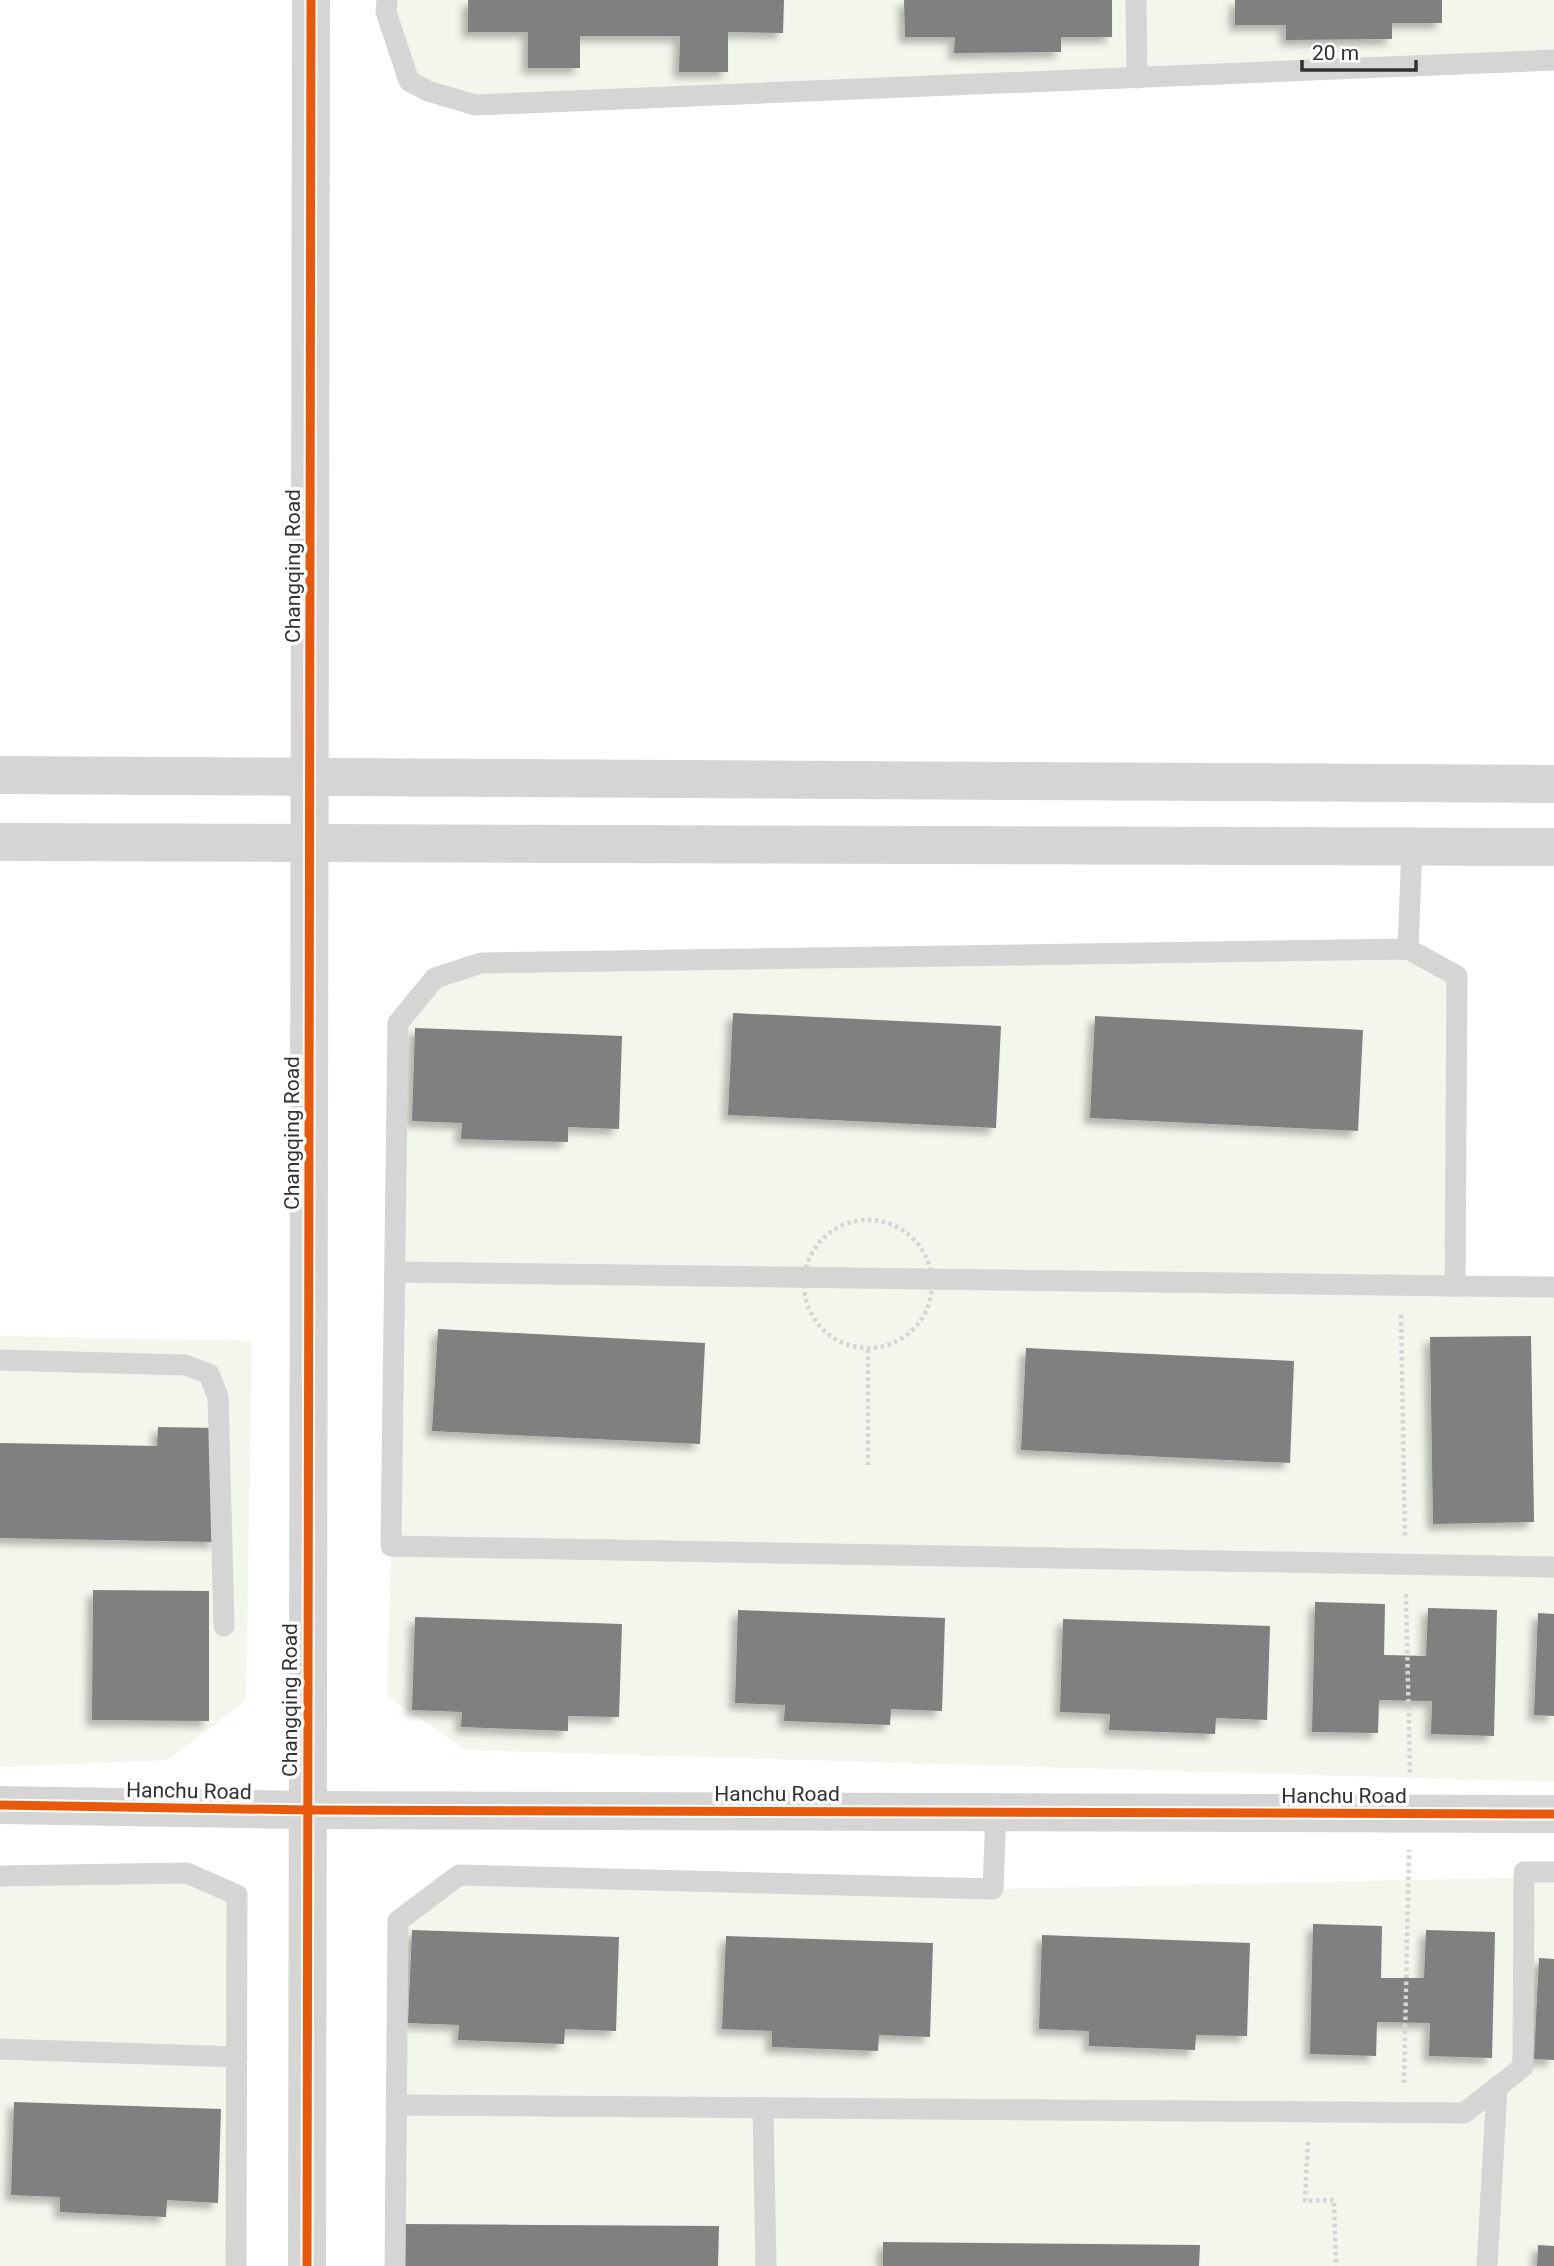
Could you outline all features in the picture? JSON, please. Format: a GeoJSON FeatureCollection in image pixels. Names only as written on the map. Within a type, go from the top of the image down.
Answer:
{"type":"FeatureCollection","features":[{"type":"Feature","properties":{"kind":"street","name":"Changqing Road"},"geometry":{"type":"LineString","coordinates":[[307,2266],[311,0]]}},
{"type":"Feature","properties":{"kind":"street"},"geometry":{"type":"LineString","coordinates":[[0,775],[1554,784]]}},
{"type":"Feature","properties":{"kind":"street"},"geometry":{"type":"LineString","coordinates":[[0,842],[1554,847]]}},
{"type":"Feature","properties":{"kind":"street","name":"Hanchu Road"},"geometry":{"type":"LineString","coordinates":[[0,1805],[308,1810],[1554,1814]]}},
{"type":"Feature","properties":{"kind":"lane"},"geometry":{"type":"LineString","coordinates":[[387,0],[386,12],[409,81],[428,92],[475,105],[1554,60]]}},
{"type":"Feature","properties":{"kind":"lane"},"geometry":{"type":"LineString","coordinates":[[1136,0],[1137,78]]}},
{"type":"Feature","properties":{"kind":"lane"},"geometry":{"type":"LineString","coordinates":[[1408,950],[1412,847]]}},
{"type":"Feature","properties":{"kind":"lane"},"geometry":{"type":"LineString","coordinates":[[1455,1286],[1457,976],[1408,950],[481,962],[435,978],[398,1023],[391,1546],[1554,1567]]}},
{"type":"Feature","properties":{"kind":"lane"},"geometry":{"type":"LineString","coordinates":[[395,1272],[1554,1287]]}},
{"type":"Feature","properties":{"kind":"lane"},"geometry":{"type":"LineString","coordinates":[[0,1360],[185,1365],[209,1374],[218,1397],[224,1626]]}},
{"type":"Feature","properties":{"kind":"lane"},"geometry":{"type":"LineString","coordinates":[[395,2266],[398,1921],[459,1875],[993,1889],[996,1812]]}},
{"type":"Feature","properties":{"kind":"lane"},"geometry":{"type":"LineString","coordinates":[[396,2105],[1464,2113],[1523,2067],[1524,1872],[1554,1872]]}},
{"type":"Feature","properties":{"kind":"lane"},"geometry":{"type":"LineString","coordinates":[[0,1876],[187,1873],[237,1895],[236,2266]]}},
{"type":"Feature","properties":{"kind":"lane"},"geometry":{"type":"LineString","coordinates":[[0,2049],[237,2057]]}},
{"type":"Feature","properties":{"kind":"lane"},"geometry":{"type":"LineString","coordinates":[[1487,2266],[1497,2087]]}},
{"type":"Feature","properties":{"kind":"lane"},"geometry":{"type":"LineString","coordinates":[[763,2108],[766,2266]]}},
{"type":"Feature","properties":{"kind":"path"},"geometry":{"type":"LineString","coordinates":[[1401,1286],[1405,1550]]}},
{"type":"Feature","properties":{"kind":"path"},"geometry":{"type":"LineString","coordinates":[[868,1347],[868,1465]]}},
{"type":"Feature","properties":{"kind":"path"},"geometry":{"type":"LineString","coordinates":[[1404,2112],[1410,1814],[1406,1591]]}},
{"type":"Feature","properties":{"kind":"path"},"geometry":{"type":"LineString","coordinates":[[1309,2111],[1305,2201],[1334,2200],[1336,2266]]}},
{"type":"Feature","properties":{"kind":"shaded area"},"geometry":{"type":"Polygon","coordinates":[[[387,0],[1554,0],[1554,60],[475,105],[409,81],[387,0]]]}},
{"type":"Feature","properties":{"kind":"shaded area"},"geometry":{"type":"Polygon","coordinates":[[[1408,949],[1457,976],[1455,1286],[1554,1287],[1554,1782],[466,1750],[387,1696],[398,1023],[435,978],[481,963],[1408,949]]]}},
{"type":"Feature","properties":{"kind":"shaded area"},"geometry":{"type":"Polygon","coordinates":[[[0,1336],[252,1341],[246,1700],[168,1760],[0,1767],[0,1336]]]}},
{"type":"Feature","properties":{"kind":"shaded area"},"geometry":{"type":"Polygon","coordinates":[[[187,1873],[237,1895],[236,2266],[0,2266],[0,1876],[187,1873]]]}},
{"type":"Feature","properties":{"kind":"shaded area"},"geometry":{"type":"Polygon","coordinates":[[[459,1875],[993,1889],[1554,1877],[1554,2266],[395,2266],[398,1921],[459,1875]]]}},
{"type":"Feature","properties":{"kind":"building"},"geometry":{"type":"Polygon","coordinates":[[[468,0],[784,0],[783,33],[728,32],[728,72],[679,72],[680,36],[580,36],[580,68],[528,68],[528,32],[468,32],[468,0]]]}},
{"type":"Feature","properties":{"kind":"building"},"geometry":{"type":"Polygon","coordinates":[[[904,0],[1112,0],[1112,37],[1061,37],[1061,52],[954,53],[955,37],[905,37],[904,0]]]}},
{"type":"Feature","properties":{"kind":"building"},"geometry":{"type":"Polygon","coordinates":[[[1235,0],[1442,0],[1442,23],[1392,23],[1392,39],[1286,40],[1286,25],[1235,25],[1235,0]]]}},
{"type":"Feature","properties":{"kind":"building"},"geometry":{"type":"Polygon","coordinates":[[[733,1013],[1001,1026],[996,1128],[728,1115],[733,1013]]]}},
{"type":"Feature","properties":{"kind":"building"},"geometry":{"type":"Polygon","coordinates":[[[1095,1016],[1363,1030],[1358,1131],[1090,1118],[1095,1016]]]}},
{"type":"Feature","properties":{"kind":"building"},"geometry":{"type":"Polygon","coordinates":[[[415,1028],[622,1036],[619,1129],[568,1127],[568,1142],[461,1139],[462,1123],[412,1121],[415,1028]]]}},
{"type":"Feature","properties":{"kind":"building"},"geometry":{"type":"Polygon","coordinates":[[[438,1329],[705,1343],[700,1444],[432,1431],[438,1329]]]}},
{"type":"Feature","properties":{"kind":"building"},"geometry":{"type":"Polygon","coordinates":[[[1531,1336],[1534,1522],[1433,1524],[1430,1337],[1531,1336]]]}},
{"type":"Feature","properties":{"kind":"building"},"geometry":{"type":"Polygon","coordinates":[[[1026,1348],[1294,1361],[1290,1463],[1021,1450],[1026,1348]]]}},
{"type":"Feature","properties":{"kind":"building"},"geometry":{"type":"Polygon","coordinates":[[[158,1427],[218,1428],[216,1542],[0,1538],[0,1443],[157,1446],[158,1427]]]}},
{"type":"Feature","properties":{"kind":"building"},"geometry":{"type":"Polygon","coordinates":[[[93,1590],[209,1591],[209,1721],[92,1720],[93,1590]]]}},
{"type":"Feature","properties":{"kind":"building"},"geometry":{"type":"Polygon","coordinates":[[[1315,1602],[1385,1604],[1384,1655],[1426,1656],[1428,1608],[1497,1610],[1494,1736],[1431,1734],[1432,1701],[1379,1700],[1378,1733],[1312,1732],[1315,1602]]]}},
{"type":"Feature","properties":{"kind":"building"},"geometry":{"type":"Polygon","coordinates":[[[738,1610],[945,1618],[942,1711],[891,1709],[890,1725],[784,1721],[785,1705],[735,1703],[738,1610]]]}},
{"type":"Feature","properties":{"kind":"building"},"geometry":{"type":"Polygon","coordinates":[[[1538,1613],[1554,1614],[1554,1716],[1534,1715],[1538,1613]]]}},
{"type":"Feature","properties":{"kind":"building"},"geometry":{"type":"Polygon","coordinates":[[[415,1617],[622,1624],[619,1717],[568,1716],[568,1731],[461,1727],[462,1712],[412,1710],[415,1617]]]}},
{"type":"Feature","properties":{"kind":"building"},"geometry":{"type":"Polygon","coordinates":[[[1063,1619],[1270,1626],[1267,1720],[1216,1718],[1215,1734],[1109,1730],[1110,1714],[1060,1712],[1063,1619]]]}},
{"type":"Feature","properties":{"kind":"building"},"geometry":{"type":"Polygon","coordinates":[[[1313,1924],[1382,1926],[1381,1978],[1424,1978],[1426,1930],[1495,1932],[1492,2058],[1429,2056],[1430,2023],[1377,2022],[1376,2056],[1310,2054],[1313,1924]]]}},
{"type":"Feature","properties":{"kind":"building"},"geometry":{"type":"Polygon","coordinates":[[[412,1930],[619,1937],[616,2031],[565,2029],[564,2044],[458,2040],[459,2025],[408,2023],[412,1930]]]}},
{"type":"Feature","properties":{"kind":"building"},"geometry":{"type":"Polygon","coordinates":[[[1042,1935],[1250,1943],[1247,2036],[1196,2035],[1195,2050],[1089,2046],[1089,2031],[1039,2029],[1042,1935]]]}},
{"type":"Feature","properties":{"kind":"building"},"geometry":{"type":"Polygon","coordinates":[[[726,1936],[933,1943],[930,2037],[879,2035],[878,2051],[772,2047],[772,2031],[722,2029],[726,1936]]]}},
{"type":"Feature","properties":{"kind":"building"},"geometry":{"type":"Polygon","coordinates":[[[1539,1958],[1554,1959],[1554,2060],[1534,2059],[1539,1958]]]}},
{"type":"Feature","properties":{"kind":"building"},"geometry":{"type":"Polygon","coordinates":[[[14,2102],[221,2109],[218,2203],[167,2200],[166,2217],[60,2212],[60,2197],[11,2195],[14,2102]]]}},
{"type":"Feature","properties":{"kind":"building"},"geometry":{"type":"Polygon","coordinates":[[[403,2224],[719,2226],[718,2266],[403,2266],[403,2224]]]}},
{"type":"Feature","properties":{"kind":"building"},"geometry":{"type":"Polygon","coordinates":[[[883,2242],[1200,2245],[1199,2266],[883,2266],[883,2242]]]}},
{"type":"Feature","properties":{"kind":"building"},"geometry":{"type":"Polygon","coordinates":[[[1538,2245],[1554,2246],[1554,2266],[1537,2266],[1538,2245]]]}},
{"type":"Feature","properties":{"kind":"cycle path"},"geometry":{"type":"LineString","coordinates":[[307,2266],[311,0]]}},
{"type":"Feature","properties":{"kind":"cycle path"},"geometry":{"type":"LineString","coordinates":[[0,1805],[308,1810],[1554,1814]]}}]}
